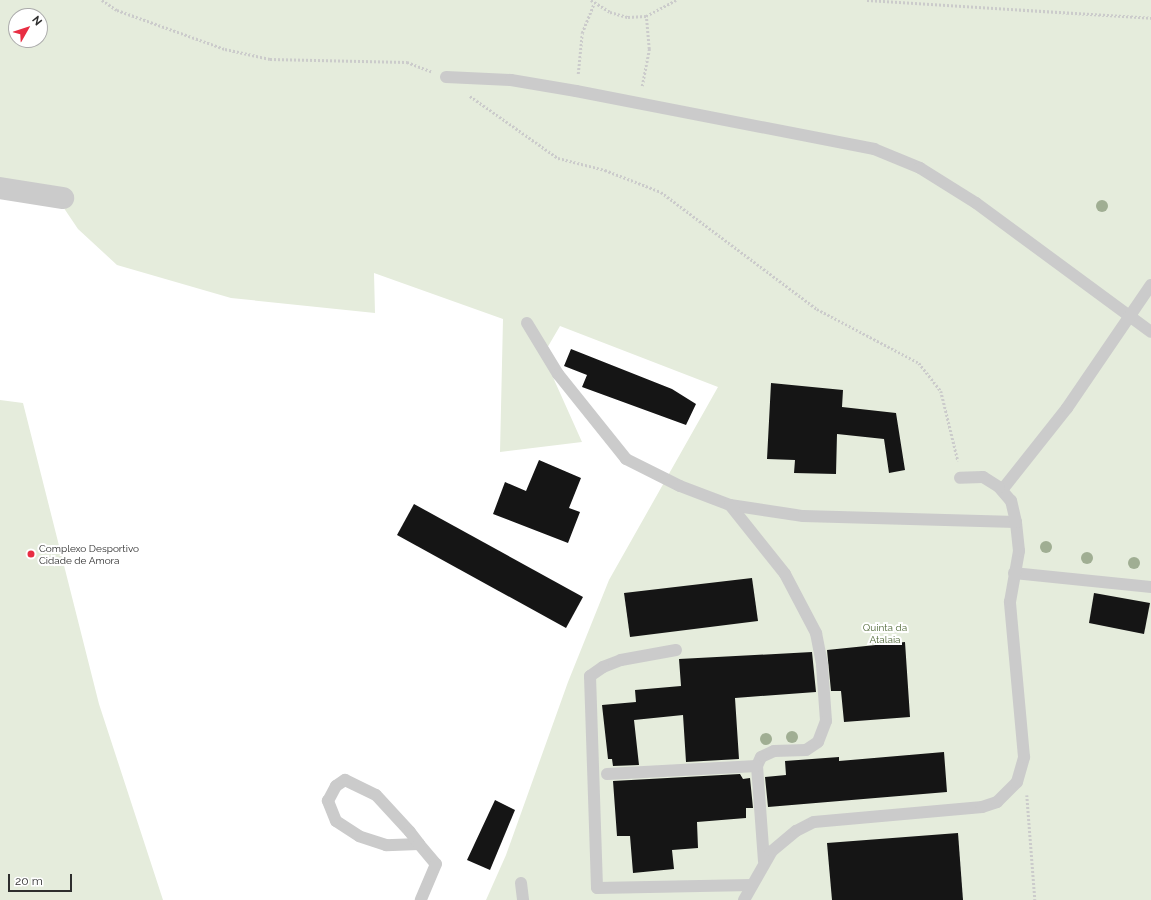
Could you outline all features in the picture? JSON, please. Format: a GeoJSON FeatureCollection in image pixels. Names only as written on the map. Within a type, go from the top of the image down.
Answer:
{"type":"FeatureCollection","features":[{"type":"Feature","properties":{"kind":"street"},"geometry":{"type":"LineString","coordinates":[[0,188],[64,198]]}},
{"type":"Feature","properties":{"kind":"lane"},"geometry":{"type":"LineString","coordinates":[[446,77],[511,80],[576,91],[874,149],[920,168],[976,203],[1151,332]]}},
{"type":"Feature","properties":{"kind":"lane"},"geometry":{"type":"LineString","coordinates":[[1002,490],[1067,408],[1151,285]]}},
{"type":"Feature","properties":{"kind":"lane"},"geometry":{"type":"LineString","coordinates":[[527,323],[558,374],[626,458],[680,486],[730,505],[803,516],[1016,522]]}},
{"type":"Feature","properties":{"kind":"lane"},"geometry":{"type":"LineString","coordinates":[[744,900],[764,861],[783,841],[814,822],[954,812],[997,802],[1017,782],[1024,765],[1010,602],[1014,573],[1019,552],[1016,522],[1011,501],[1002,490],[983,477],[960,478]]}},
{"type":"Feature","properties":{"kind":"lane"},"geometry":{"type":"LineString","coordinates":[[730,505],[785,574],[816,633],[822,665],[826,721],[818,742],[806,750],[774,752],[761,757],[757,766],[764,861]]}},
{"type":"Feature","properties":{"kind":"lane"},"geometry":{"type":"LineString","coordinates":[[1014,573],[1151,587]]}},
{"type":"Feature","properties":{"kind":"lane"},"geometry":{"type":"LineString","coordinates":[[676,650],[621,660],[603,667],[590,676],[596,888],[752,885]]}},
{"type":"Feature","properties":{"kind":"lane"},"geometry":{"type":"LineString","coordinates":[[607,774],[757,766]]}},
{"type":"Feature","properties":{"kind":"lane"},"geometry":{"type":"LineString","coordinates":[[419,844],[386,845],[359,836],[336,822],[328,801],[336,786],[345,780],[376,795],[419,844],[436,864],[421,900]]}},
{"type":"Feature","properties":{"kind":"lane"},"geometry":{"type":"LineString","coordinates":[[522,883],[522,900]]}},
{"type":"Feature","properties":{"kind":"path"},"geometry":{"type":"LineString","coordinates":[[102,0],[118,10],[225,49],[270,59],[407,62],[446,77],[512,128],[558,158],[605,170],[661,192],[817,310],[919,363],[941,391],[960,478]]}},
{"type":"Feature","properties":{"kind":"path"},"geometry":{"type":"LineString","coordinates":[[591,0],[610,12],[628,17],[646,16],[676,0]]}},
{"type":"Feature","properties":{"kind":"path"},"geometry":{"type":"LineString","coordinates":[[866,0],[1151,18]]}},
{"type":"Feature","properties":{"kind":"path"},"geometry":{"type":"LineString","coordinates":[[576,91],[582,33],[594,3]]}},
{"type":"Feature","properties":{"kind":"path"},"geometry":{"type":"LineString","coordinates":[[639,103],[648,49],[646,16]]}},
{"type":"Feature","properties":{"kind":"path"},"geometry":{"type":"LineString","coordinates":[[1024,765],[1035,900]]}},
{"type":"Feature","properties":{"kind":"green space","name":"Quinta da Atalaia"},"geometry":{"type":"Polygon","coordinates":[[[0,0],[1151,0],[1151,900],[486,900],[506,855],[568,682],[609,580],[718,387],[560,326],[543,355],[582,442],[500,452],[503,319],[374,273],[375,313],[231,298],[117,265],[78,229],[49,186],[0,178],[0,0]]]}},
{"type":"Feature","properties":{"kind":"green space","name":"Complexo Desportivo Cidade de Amora"},"geometry":{"type":"Polygon","coordinates":[[[0,400],[23,403],[99,704],[163,900],[0,900],[0,400]]]}},
{"type":"Feature","properties":{"kind":"building"},"geometry":{"type":"Polygon","coordinates":[[[571,349],[672,389],[696,404],[686,425],[582,387],[587,375],[564,366],[571,349]]]}},
{"type":"Feature","properties":{"kind":"building"},"geometry":{"type":"Polygon","coordinates":[[[771,383],[843,390],[842,407],[896,413],[905,470],[889,473],[884,439],[837,434],[836,474],[794,473],[795,460],[767,459],[771,383]]]}},
{"type":"Feature","properties":{"kind":"building"},"geometry":{"type":"Polygon","coordinates":[[[539,460],[581,478],[569,508],[580,512],[568,543],[493,514],[505,482],[526,491],[539,460]]]}},
{"type":"Feature","properties":{"kind":"building"},"geometry":{"type":"Polygon","coordinates":[[[414,504],[583,597],[566,628],[397,535],[414,504]]]}},
{"type":"Feature","properties":{"kind":"building"},"geometry":{"type":"Polygon","coordinates":[[[752,578],[758,621],[630,637],[624,593],[752,578]]]}},
{"type":"Feature","properties":{"kind":"building"},"geometry":{"type":"Polygon","coordinates":[[[1094,593],[1150,603],[1144,634],[1089,623],[1094,593]]]}},
{"type":"Feature","properties":{"kind":"building"},"geometry":{"type":"Polygon","coordinates":[[[905,642],[910,717],[844,722],[841,691],[831,691],[827,650],[905,642]]]}},
{"type":"Feature","properties":{"kind":"building"},"geometry":{"type":"Polygon","coordinates":[[[812,652],[816,692],[735,698],[739,759],[686,762],[683,715],[634,720],[639,765],[613,766],[612,759],[608,759],[602,705],[636,702],[635,690],[681,686],[679,659],[812,652]]]}},
{"type":"Feature","properties":{"kind":"building"},"geometry":{"type":"Polygon","coordinates":[[[944,752],[947,792],[768,807],[765,777],[786,775],[785,761],[839,757],[839,761],[944,752]]]}},
{"type":"Feature","properties":{"kind":"building"},"geometry":{"type":"Polygon","coordinates":[[[740,774],[743,779],[750,778],[753,808],[746,808],[746,818],[697,822],[698,848],[672,850],[674,869],[633,873],[630,836],[617,836],[613,781],[740,774]]]}},
{"type":"Feature","properties":{"kind":"building"},"geometry":{"type":"Polygon","coordinates":[[[495,800],[515,810],[490,870],[467,860],[495,800]]]}},
{"type":"Feature","properties":{"kind":"building"},"geometry":{"type":"Polygon","coordinates":[[[958,833],[963,900],[832,900],[827,843],[958,833]]]}},
{"type":"Feature","properties":{"kind":"place","name":"Complexo Desportivo Cidade de Amora"},"geometry":{"type":"Point","coordinates":[31,554]}}]}
